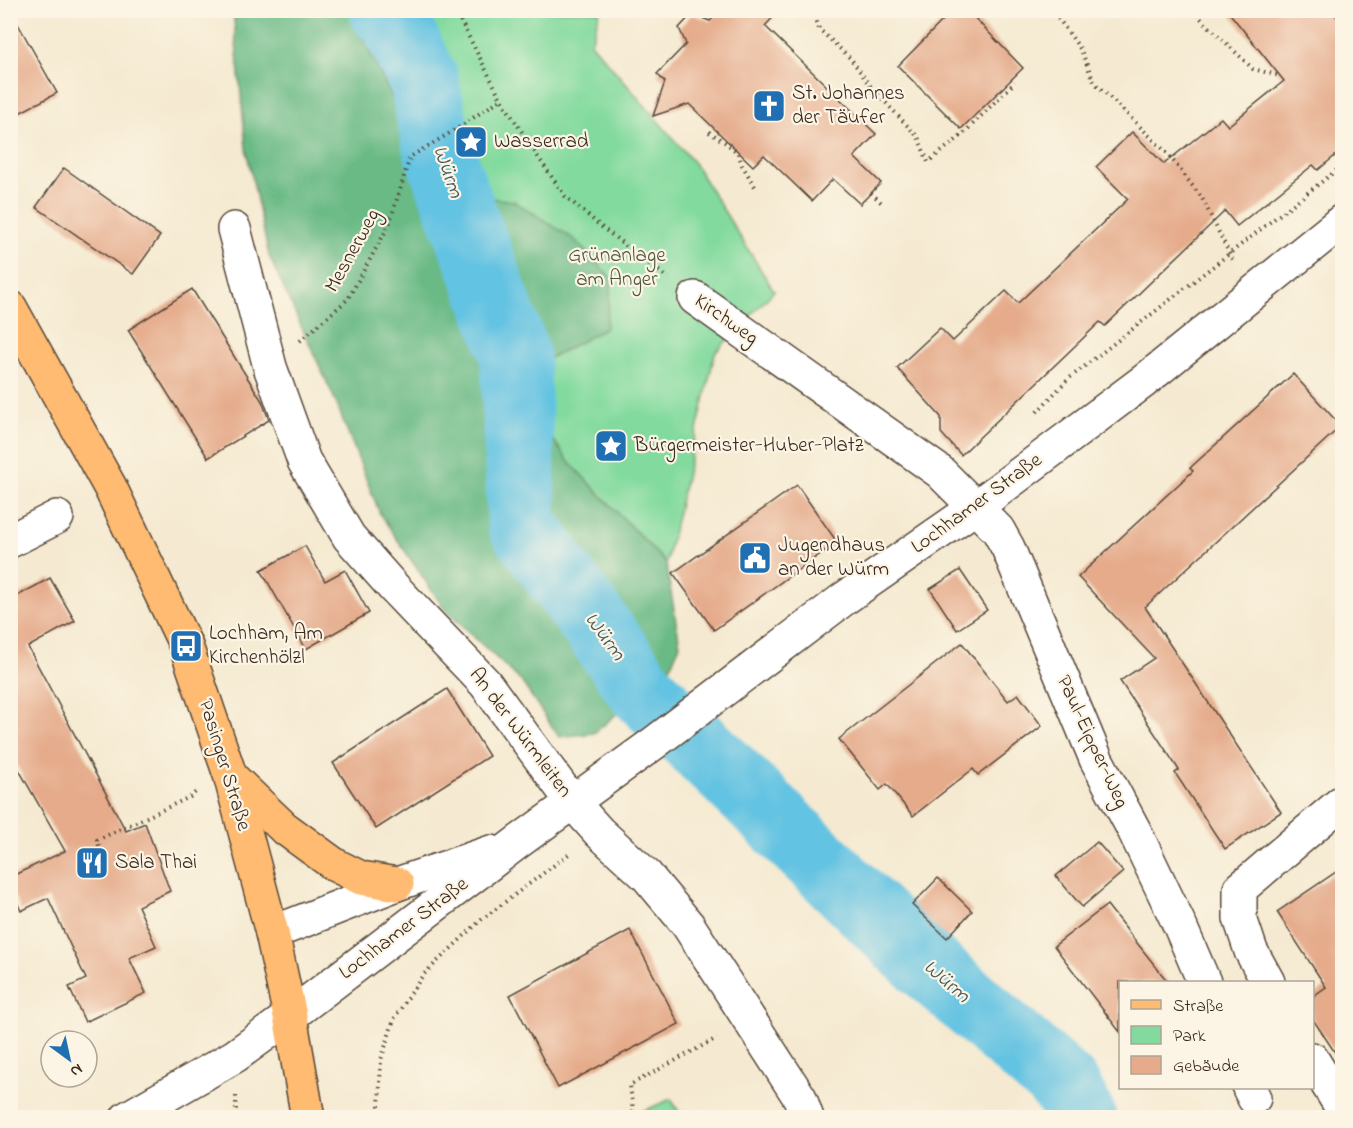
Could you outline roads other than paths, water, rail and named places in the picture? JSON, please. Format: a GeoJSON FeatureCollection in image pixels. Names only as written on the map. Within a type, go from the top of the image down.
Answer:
{"type":"FeatureCollection","features":[{"type":"Feature","properties":{"kind":"main road","name":"Pasinger Straße"},"geometry":{"type":"LineString","coordinates":[[10,307],[110,487],[186,646],[228,770],[272,933],[290,1016],[308,1118]]}},
{"type":"Feature","properties":{"kind":"main road"},"geometry":{"type":"LineString","coordinates":[[228,770],[283,827],[335,865],[361,878],[397,884]]}},
{"type":"Feature","properties":{"kind":"street","name":"Lochhamer Straße"},"geometry":{"type":"LineString","coordinates":[[127,1118],[236,1056],[845,598],[976,507],[1144,381],[1251,297],[1342,221]]}},
{"type":"Feature","properties":{"kind":"street","name":"An der Würmleiten"},"geometry":{"type":"LineString","coordinates":[[234,229],[270,367],[304,460],[349,537],[394,589],[485,683],[573,803],[599,832],[647,876],[688,925],[800,1098],[807,1118]]}},
{"type":"Feature","properties":{"kind":"street","name":"Kirchweg"},"geometry":{"type":"LineString","coordinates":[[694,298],[940,472],[976,507]]}},
{"type":"Feature","properties":{"kind":"street","name":"Paul-Eipper-Weg"},"geometry":{"type":"LineString","coordinates":[[976,507],[998,530],[1008,548],[1096,759],[1134,830],[1204,981]]}},
{"type":"Feature","properties":{"kind":"street"},"geometry":{"type":"LineString","coordinates":[[10,541],[57,517]]}},
{"type":"Feature","properties":{"kind":"street"},"geometry":{"type":"LineString","coordinates":[[1267,981],[1251,951],[1240,918],[1240,889],[1342,802]]}},
{"type":"Feature","properties":{"kind":"street","name":"Lochhamer Straße"},"geometry":{"type":"LineString","coordinates":[[272,933],[397,884],[518,842]]}},
{"type":"Feature","properties":{"kind":"street"},"geometry":{"type":"LineString","coordinates":[[1314,1062],[1342,1108]]}},
{"type":"Feature","properties":{"kind":"waterway","name":"Würm"},"geometry":{"type":"LineString","coordinates":[[384,10],[395,22],[424,81],[438,149],[515,354],[522,524],[644,692],[912,952],[1066,1087],[1082,1118]]}},
{"type":"Feature","properties":{"kind":"place","name":"St. Johannes der Täufer"},"geometry":{"type":"Point","coordinates":[769,106]}},
{"type":"Feature","properties":{"kind":"place","name":"Wasserrad"},"geometry":{"type":"Point","coordinates":[471,142]}},
{"type":"Feature","properties":{"kind":"place","name":"Bürgermeister-Huber-Platz"},"geometry":{"type":"Point","coordinates":[611,446]}},
{"type":"Feature","properties":{"kind":"place","name":"Jugendhaus an der Würm"},"geometry":{"type":"Point","coordinates":[755,558]}},
{"type":"Feature","properties":{"kind":"place","name":"Lochham, Am Kirchenhölzl"},"geometry":{"type":"Point","coordinates":[186,646]}},
{"type":"Feature","properties":{"kind":"place","name":"Sala Thai"},"geometry":{"type":"Point","coordinates":[92,863]}},
{"type":"Feature","properties":{"kind":"park label","name":"Grünanlage am Anger"},"geometry":{"type":"Point","coordinates":[617,268]}}]}
